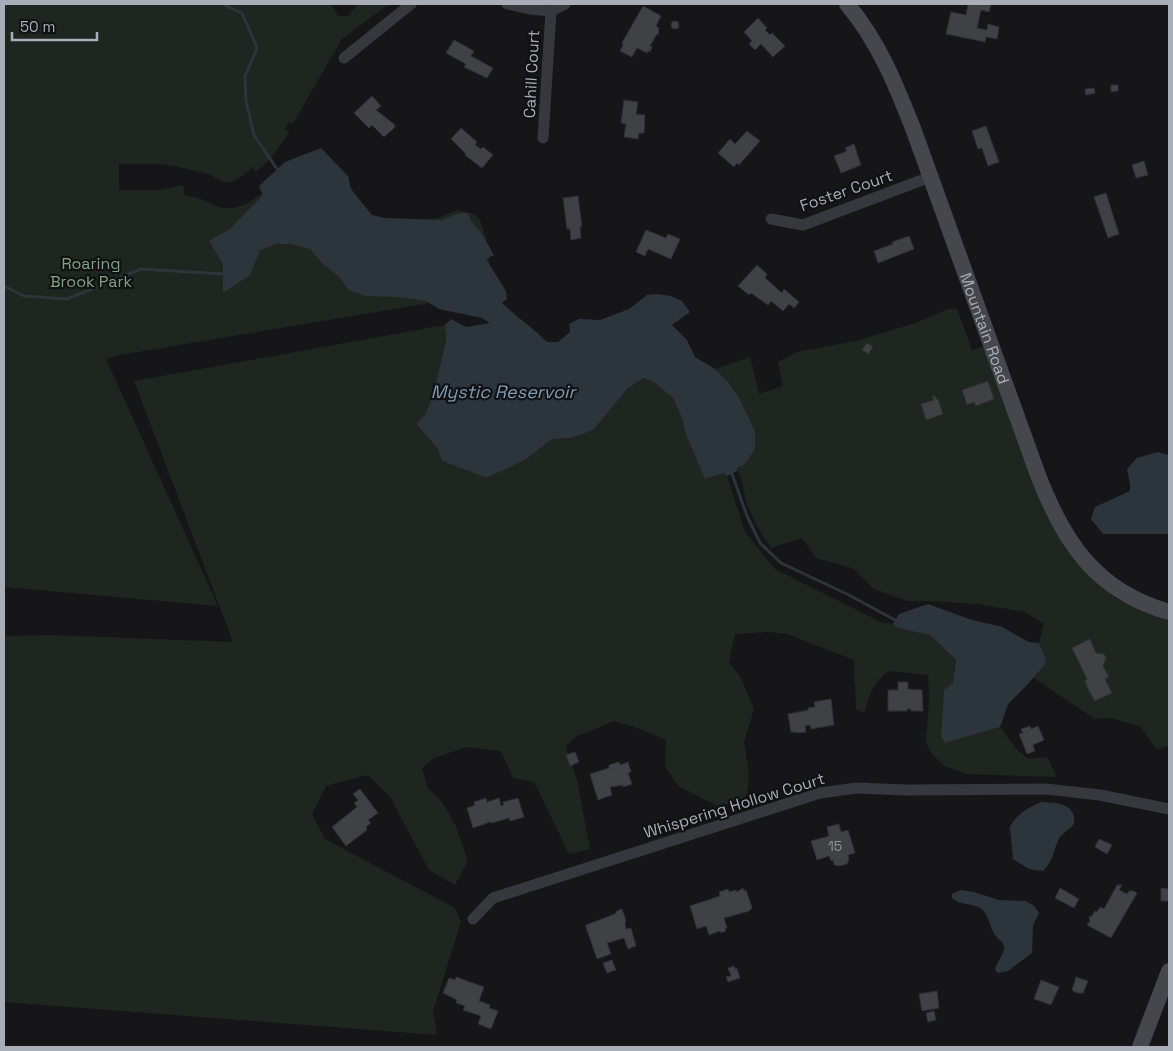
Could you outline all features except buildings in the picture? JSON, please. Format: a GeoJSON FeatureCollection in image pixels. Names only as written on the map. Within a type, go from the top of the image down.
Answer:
{"type":"FeatureCollection","features":[{"type":"Feature","properties":{"kind":"main road","name":"Mountain Road"},"geometry":{"type":"LineString","coordinates":[[847,4],[861,20],[884,58],[914,131],[1038,475],[1060,525],[1084,560],[1112,586],[1128,597],[1169,612]]}},
{"type":"Feature","properties":{"kind":"main road"},"geometry":{"type":"LineString","coordinates":[[1140,1047],[1169,971]]}},
{"type":"Feature","properties":{"kind":"street"},"geometry":{"type":"LineString","coordinates":[[344,58],[411,4]]}},
{"type":"Feature","properties":{"kind":"street"},"geometry":{"type":"LineString","coordinates":[[507,4],[551,11],[565,4]]}},
{"type":"Feature","properties":{"kind":"street","name":"Cahill Court"},"geometry":{"type":"LineString","coordinates":[[543,138],[551,11]]}},
{"type":"Feature","properties":{"kind":"street","name":"Foster Court"},"geometry":{"type":"LineString","coordinates":[[772,219],[804,225],[930,177]]}},
{"type":"Feature","properties":{"kind":"street","name":"Whispering Hollow Court"},"geometry":{"type":"LineString","coordinates":[[473,919],[493,898],[820,793],[857,788],[1046,790],[1100,795],[1169,809]]}},
{"type":"Feature","properties":{"kind":"green space","name":"Roaring Brook Park"},"geometry":{"type":"Polygon","coordinates":[[[4,4],[331,4],[338,16],[348,16],[358,4],[389,4],[342,39],[292,125],[290,121],[285,128],[289,133],[270,159],[256,172],[252,167],[243,176],[231,182],[224,182],[208,174],[175,166],[119,164],[119,190],[159,190],[183,185],[185,195],[199,198],[219,207],[228,208],[243,205],[250,201],[276,180],[366,221],[409,224],[438,218],[457,210],[474,214],[480,220],[486,238],[490,267],[497,292],[120,355],[106,359],[218,606],[4,587],[4,4]]]}},
{"type":"Feature","properties":{"kind":"green space"},"geometry":{"type":"Polygon","coordinates":[[[948,309],[957,309],[972,350],[985,346],[1034,482],[1099,584],[1117,599],[1169,621],[1169,746],[1156,749],[1141,727],[1111,718],[1095,719],[1034,678],[1045,661],[1039,643],[1044,624],[1025,612],[977,604],[907,601],[874,589],[852,568],[816,558],[802,538],[771,548],[758,528],[747,505],[741,478],[736,468],[740,466],[754,431],[733,391],[715,369],[750,357],[759,394],[783,386],[778,362],[797,352],[855,341],[916,323],[948,309]],[[988,381],[962,390],[967,405],[974,402],[976,406],[994,399],[988,381]],[[935,396],[933,397],[934,400],[921,405],[926,419],[943,414],[938,399],[935,396]],[[1090,640],[1072,649],[1087,679],[1085,680],[1095,701],[1111,693],[1105,679],[1109,677],[1103,666],[1104,654],[1096,653],[1090,640]]]}},
{"type":"Feature","properties":{"kind":"green space"},"geometry":{"type":"Polygon","coordinates":[[[445,325],[446,341],[433,395],[425,415],[416,424],[437,448],[442,461],[488,478],[525,460],[552,439],[572,438],[592,430],[628,388],[644,378],[655,383],[673,398],[682,418],[686,435],[705,479],[725,473],[727,476],[745,532],[775,569],[881,622],[893,624],[897,628],[930,635],[956,660],[945,743],[1000,727],[1018,751],[1029,759],[1047,757],[1057,777],[967,774],[944,766],[932,754],[926,743],[929,698],[928,675],[888,671],[872,689],[865,713],[856,709],[854,660],[787,634],[768,632],[735,634],[729,662],[741,678],[754,709],[744,742],[749,774],[747,795],[738,801],[719,807],[678,786],[665,766],[666,740],[614,721],[575,737],[566,747],[577,780],[590,849],[569,854],[534,782],[513,778],[501,751],[467,747],[434,758],[422,768],[428,788],[442,802],[455,824],[468,861],[455,885],[429,870],[390,797],[368,775],[326,786],[312,814],[325,839],[455,908],[461,922],[433,1011],[437,1035],[4,1002],[4,636],[51,635],[233,642],[134,381],[445,325]]]}},
{"type":"Feature","properties":{"kind":"water","name":"Mystic Reservoir"},"geometry":{"type":"Polygon","coordinates":[[[321,148],[348,176],[351,189],[372,215],[385,218],[443,220],[456,214],[468,213],[471,221],[482,234],[494,255],[486,259],[506,291],[507,299],[502,303],[547,342],[558,342],[570,332],[569,324],[579,319],[600,320],[629,309],[647,295],[671,296],[682,301],[690,312],[672,325],[687,340],[695,357],[715,369],[729,383],[740,400],[755,431],[755,449],[744,465],[727,476],[724,473],[705,479],[686,435],[682,418],[673,398],[655,383],[644,378],[628,388],[593,430],[572,438],[552,439],[525,460],[487,478],[442,461],[437,448],[416,424],[425,415],[433,395],[446,341],[445,325],[451,319],[466,327],[490,323],[482,318],[439,309],[426,301],[398,297],[365,296],[349,290],[338,276],[322,263],[310,249],[291,244],[276,244],[260,250],[250,275],[223,293],[223,264],[209,241],[230,229],[263,195],[259,186],[285,162],[321,148]]]}},
{"type":"Feature","properties":{"kind":"water"},"geometry":{"type":"Polygon","coordinates":[[[1158,452],[1169,455],[1169,534],[1103,534],[1091,519],[1095,507],[1130,491],[1127,469],[1137,458],[1158,452]]]}},
{"type":"Feature","properties":{"kind":"water"},"geometry":{"type":"Polygon","coordinates":[[[928,604],[969,619],[1002,627],[1029,642],[1039,643],[1046,659],[1044,666],[1008,704],[1000,727],[945,743],[941,737],[944,690],[953,683],[956,660],[930,635],[897,628],[893,624],[899,614],[928,604]]]}},
{"type":"Feature","properties":{"kind":"water"},"geometry":{"type":"Polygon","coordinates":[[[1041,802],[1065,806],[1072,811],[1074,816],[1072,827],[1060,837],[1050,862],[1043,871],[1029,869],[1013,859],[1010,827],[1023,812],[1041,802]]]}},
{"type":"Feature","properties":{"kind":"water"},"geometry":{"type":"Polygon","coordinates":[[[961,890],[999,900],[1026,901],[1034,906],[1039,913],[1033,925],[1032,953],[1008,971],[998,973],[995,970],[1004,945],[994,933],[982,909],[958,902],[952,898],[952,894],[961,890]]]}},
{"type":"Feature","properties":{"kind":"waterway"},"geometry":{"type":"LineString","coordinates":[[225,4],[242,13],[257,48],[245,76],[246,101],[254,135],[277,169]]}},
{"type":"Feature","properties":{"kind":"waterway"},"geometry":{"type":"LineString","coordinates":[[4,286],[24,296],[67,299],[141,269],[223,274]]}},
{"type":"Feature","properties":{"kind":"waterway"},"geometry":{"type":"LineString","coordinates":[[732,474],[747,516],[760,543],[781,563],[849,595],[895,620]]}}]}
